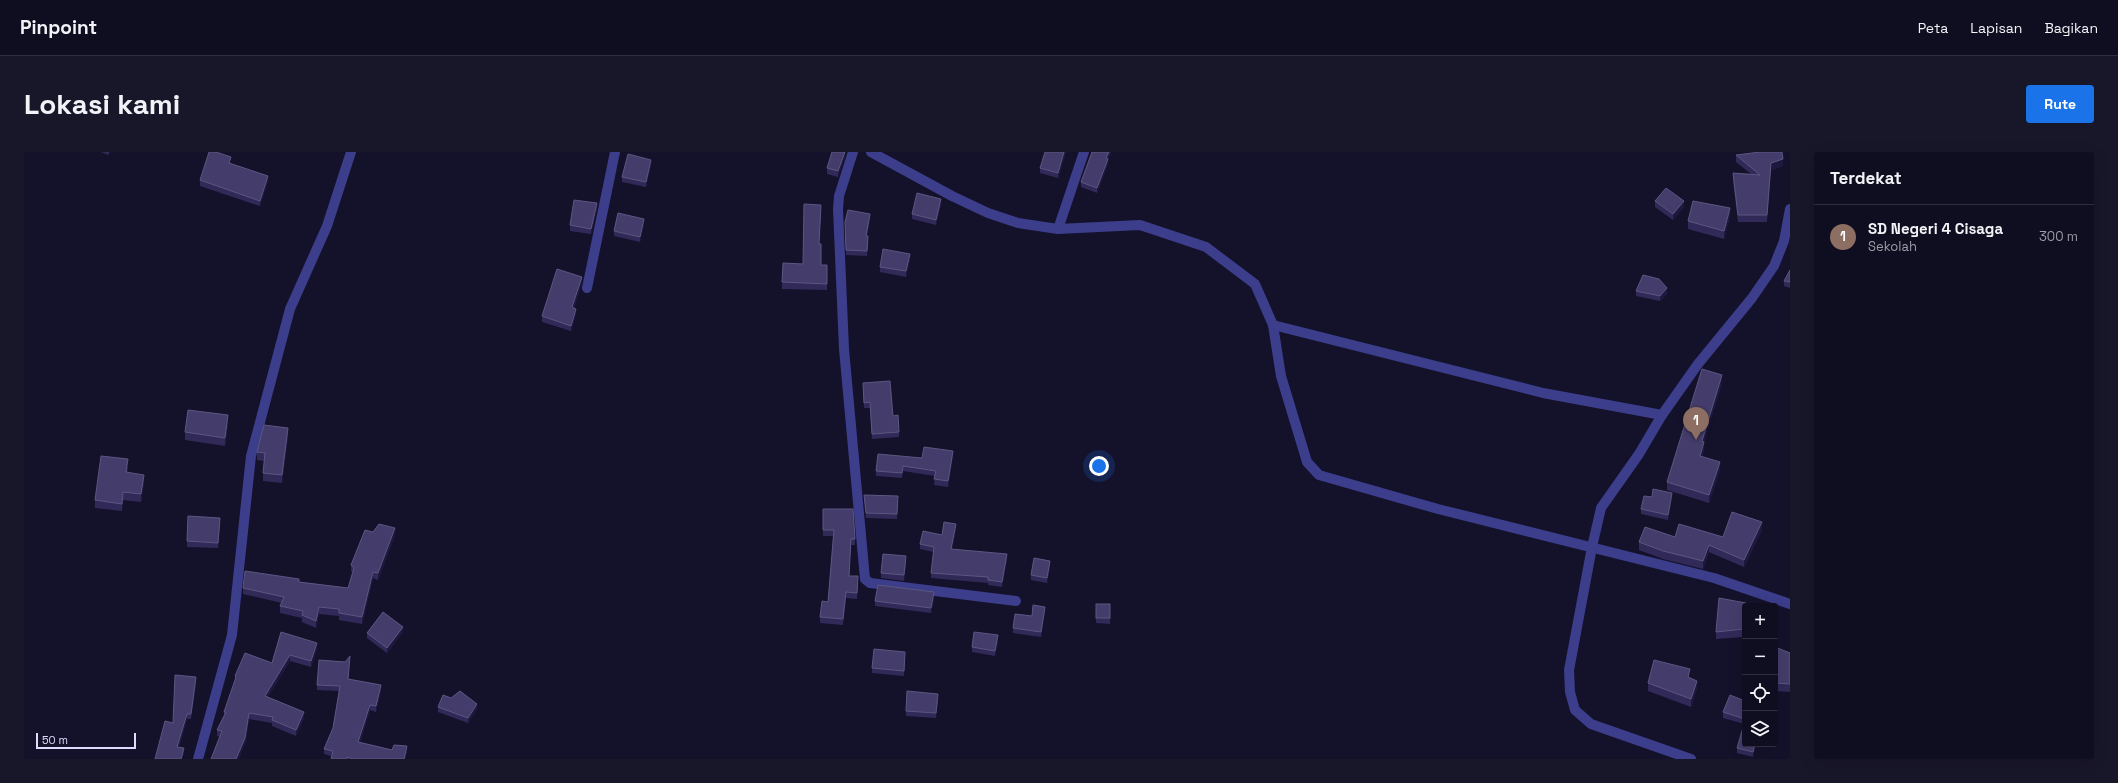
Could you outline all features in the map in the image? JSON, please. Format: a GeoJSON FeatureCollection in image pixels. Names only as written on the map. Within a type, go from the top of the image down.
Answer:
{"type":"FeatureCollection","features":[{"type":"Feature","properties":{"kind":"street"},"geometry":{"type":"LineString","coordinates":[[198,759],[232,635],[251,456],[290,309],[327,226],[351,152]]}},
{"type":"Feature","properties":{"kind":"street"},"geometry":{"type":"LineString","coordinates":[[587,288],[615,152]]}},
{"type":"Feature","properties":{"kind":"street"},"geometry":{"type":"LineString","coordinates":[[853,152],[839,196],[838,208],[844,349],[865,579],[870,583],[1016,601]]}},
{"type":"Feature","properties":{"kind":"street"},"geometry":{"type":"LineString","coordinates":[[871,152],[931,185],[988,213],[1018,222],[1058,229],[1140,225],[1206,247],[1255,284],[1273,325],[1281,376],[1307,462],[1319,476],[1438,509],[1714,578],[1790,604]]}},
{"type":"Feature","properties":{"kind":"street"},"geometry":{"type":"LineString","coordinates":[[1058,229],[1084,152]]}},
{"type":"Feature","properties":{"kind":"street"},"geometry":{"type":"LineString","coordinates":[[1691,759],[1591,724],[1575,710],[1570,692],[1570,670],[1592,547],[1601,508],[1639,454],[1662,415],[1698,364],[1752,298],[1774,266],[1784,241],[1790,209]]}},
{"type":"Feature","properties":{"kind":"street"},"geometry":{"type":"LineString","coordinates":[[1273,325],[1543,393],[1662,415]]}},
{"type":"Feature","properties":{"kind":"building"},"geometry":{"type":"Polygon","coordinates":[[[209,152],[216,152],[231,157],[229,163],[268,176],[260,201],[200,180],[209,152]]]}},
{"type":"Feature","properties":{"kind":"building"},"geometry":{"type":"Polygon","coordinates":[[[832,152],[845,152],[838,171],[827,168],[832,152]]]}},
{"type":"Feature","properties":{"kind":"building"},"geometry":{"type":"Polygon","coordinates":[[[1045,152],[1064,152],[1058,173],[1040,168],[1045,152]]]}},
{"type":"Feature","properties":{"kind":"building"},"geometry":{"type":"Polygon","coordinates":[[[1092,152],[1109,152],[1106,158],[1108,159],[1097,188],[1081,182],[1092,152]]]}},
{"type":"Feature","properties":{"kind":"building"},"geometry":{"type":"Polygon","coordinates":[[[1760,152],[1782,152],[1783,159],[1771,163],[1767,215],[1738,215],[1733,173],[1760,175],[1736,155],[1760,152]]]}},
{"type":"Feature","properties":{"kind":"building"},"geometry":{"type":"Polygon","coordinates":[[[628,154],[651,160],[646,182],[622,177],[628,154]]]}},
{"type":"Feature","properties":{"kind":"building"},"geometry":{"type":"Polygon","coordinates":[[[1666,188],[1684,201],[1673,214],[1655,201],[1666,188]]]}},
{"type":"Feature","properties":{"kind":"building"},"geometry":{"type":"Polygon","coordinates":[[[917,193],[941,199],[936,220],[912,214],[917,193]]]}},
{"type":"Feature","properties":{"kind":"building"},"geometry":{"type":"Polygon","coordinates":[[[574,200],[597,203],[591,229],[570,225],[574,200]]]}},
{"type":"Feature","properties":{"kind":"building"},"geometry":{"type":"Polygon","coordinates":[[[1693,201],[1730,208],[1724,231],[1688,221],[1693,201]]]}},
{"type":"Feature","properties":{"kind":"building"},"geometry":{"type":"Polygon","coordinates":[[[804,204],[821,205],[819,244],[821,244],[821,265],[827,265],[827,284],[782,282],[783,263],[803,264],[804,204]]]}},
{"type":"Feature","properties":{"kind":"building"},"geometry":{"type":"Polygon","coordinates":[[[848,210],[870,214],[866,236],[868,236],[867,251],[846,250],[845,222],[848,210]]]}},
{"type":"Feature","properties":{"kind":"building"},"geometry":{"type":"Polygon","coordinates":[[[618,213],[644,219],[640,237],[614,231],[618,213]]]}},
{"type":"Feature","properties":{"kind":"building"},"geometry":{"type":"Polygon","coordinates":[[[883,249],[910,254],[906,271],[880,267],[883,249]]]}},
{"type":"Feature","properties":{"kind":"building"},"geometry":{"type":"Polygon","coordinates":[[[557,269],[582,277],[572,307],[576,309],[571,326],[542,316],[557,269]]]}},
{"type":"Feature","properties":{"kind":"building"},"geometry":{"type":"Polygon","coordinates":[[[1790,270],[1790,282],[1784,281],[1790,270]]]}},
{"type":"Feature","properties":{"kind":"building"},"geometry":{"type":"Polygon","coordinates":[[[1643,275],[1659,279],[1667,288],[1660,296],[1636,291],[1643,275]]]}},
{"type":"Feature","properties":{"kind":"building"},"geometry":{"type":"Polygon","coordinates":[[[1702,369],[1722,375],[1702,441],[1704,442],[1700,456],[1720,462],[1709,495],[1667,482],[1702,369]]]}},
{"type":"Feature","properties":{"kind":"building"},"geometry":{"type":"Polygon","coordinates":[[[890,381],[893,416],[898,415],[899,432],[872,434],[870,402],[864,403],[863,383],[890,381]]]}},
{"type":"Feature","properties":{"kind":"building"},"geometry":{"type":"Polygon","coordinates":[[[188,410],[228,415],[225,438],[185,432],[188,410]]]}},
{"type":"Feature","properties":{"kind":"building"},"geometry":{"type":"Polygon","coordinates":[[[264,425],[288,428],[282,475],[263,473],[265,453],[257,452],[264,425]]]}},
{"type":"Feature","properties":{"kind":"building"},"geometry":{"type":"Polygon","coordinates":[[[924,447],[953,451],[948,481],[934,479],[936,471],[903,466],[902,473],[876,471],[878,454],[922,458],[924,447]]]}},
{"type":"Feature","properties":{"kind":"building"},"geometry":{"type":"Polygon","coordinates":[[[101,456],[128,459],[126,472],[144,475],[141,494],[123,492],[122,504],[95,500],[101,456]]]}},
{"type":"Feature","properties":{"kind":"building"},"geometry":{"type":"Polygon","coordinates":[[[1653,489],[1672,493],[1668,515],[1641,509],[1644,496],[1652,497],[1653,489]]]}},
{"type":"Feature","properties":{"kind":"building"},"geometry":{"type":"Polygon","coordinates":[[[864,495],[898,496],[897,514],[866,513],[864,495]]]}},
{"type":"Feature","properties":{"kind":"building"},"geometry":{"type":"Polygon","coordinates":[[[823,509],[853,509],[855,539],[851,539],[849,576],[858,576],[857,593],[846,592],[843,619],[820,617],[822,601],[828,602],[834,530],[823,530],[823,509]]]}},
{"type":"Feature","properties":{"kind":"building"},"geometry":{"type":"Polygon","coordinates":[[[1732,512],[1762,522],[1744,560],[1709,545],[1703,561],[1663,551],[1639,542],[1645,527],[1675,537],[1679,524],[1723,537],[1732,512]]]}},
{"type":"Feature","properties":{"kind":"building"},"geometry":{"type":"Polygon","coordinates":[[[188,516],[220,518],[218,543],[187,541],[188,516]]]}},
{"type":"Feature","properties":{"kind":"building"},"geometry":{"type":"Polygon","coordinates":[[[944,522],[956,524],[951,549],[1007,554],[1002,582],[988,580],[988,577],[931,573],[934,547],[920,544],[923,531],[942,535],[944,522]]]}},
{"type":"Feature","properties":{"kind":"building"},"geometry":{"type":"Polygon","coordinates":[[[379,524],[395,528],[378,573],[373,572],[362,617],[339,613],[339,609],[319,607],[316,621],[302,615],[303,611],[280,606],[284,597],[243,588],[245,571],[299,579],[299,582],[348,588],[354,568],[351,565],[365,530],[373,532],[379,524]]]}},
{"type":"Feature","properties":{"kind":"building"},"geometry":{"type":"Polygon","coordinates":[[[883,554],[906,556],[904,575],[881,573],[883,554]]]}},
{"type":"Feature","properties":{"kind":"building"},"geometry":{"type":"Polygon","coordinates":[[[1034,558],[1050,561],[1047,578],[1031,575],[1034,558]]]}},
{"type":"Feature","properties":{"kind":"building"},"geometry":{"type":"Polygon","coordinates":[[[878,585],[934,592],[931,608],[875,601],[878,585]]]}},
{"type":"Feature","properties":{"kind":"building"},"geometry":{"type":"Polygon","coordinates":[[[1719,598],[1746,603],[1742,603],[1742,629],[1716,632],[1719,598]]]}},
{"type":"Feature","properties":{"kind":"building"},"geometry":{"type":"Polygon","coordinates":[[[1096,604],[1110,604],[1110,618],[1096,618],[1096,604]]]}},
{"type":"Feature","properties":{"kind":"building"},"geometry":{"type":"Polygon","coordinates":[[[1033,605],[1045,607],[1041,632],[1013,628],[1015,614],[1032,616],[1033,605]]]}},
{"type":"Feature","properties":{"kind":"building"},"geometry":{"type":"Polygon","coordinates":[[[383,612],[403,627],[387,648],[367,633],[383,612]]]}},
{"type":"Feature","properties":{"kind":"building"},"geometry":{"type":"Polygon","coordinates":[[[281,632],[317,643],[311,661],[290,655],[265,696],[304,712],[296,730],[272,720],[273,717],[249,713],[245,738],[236,759],[211,759],[222,731],[217,730],[226,712],[224,712],[236,677],[235,676],[245,653],[272,663],[281,632]]]}},
{"type":"Feature","properties":{"kind":"building"},"geometry":{"type":"Polygon","coordinates":[[[974,632],[998,635],[995,651],[972,647],[974,632]]]}},
{"type":"Feature","properties":{"kind":"building"},"geometry":{"type":"Polygon","coordinates":[[[1778,648],[1790,653],[1790,684],[1778,683],[1778,648]]]}},
{"type":"Feature","properties":{"kind":"building"},"geometry":{"type":"Polygon","coordinates":[[[874,649],[905,652],[904,671],[872,668],[874,649]]]}},
{"type":"Feature","properties":{"kind":"building"},"geometry":{"type":"Polygon","coordinates":[[[350,656],[348,679],[381,685],[376,706],[370,705],[358,742],[392,750],[394,745],[407,746],[404,759],[354,759],[347,757],[346,759],[331,759],[333,751],[324,749],[333,728],[340,686],[317,685],[319,660],[345,662],[350,656]]]}},
{"type":"Feature","properties":{"kind":"building"},"geometry":{"type":"Polygon","coordinates":[[[1654,660],[1690,669],[1688,677],[1697,681],[1691,699],[1648,683],[1654,660]]]}},
{"type":"Feature","properties":{"kind":"building"},"geometry":{"type":"Polygon","coordinates":[[[175,675],[196,677],[191,714],[187,714],[177,747],[184,748],[181,759],[155,759],[165,721],[173,723],[175,675]]]}},
{"type":"Feature","properties":{"kind":"building"},"geometry":{"type":"Polygon","coordinates":[[[460,691],[477,704],[468,718],[438,707],[443,695],[451,698],[460,691]]]}},
{"type":"Feature","properties":{"kind":"building"},"geometry":{"type":"Polygon","coordinates":[[[907,691],[938,694],[936,713],[906,711],[907,691]]]}},
{"type":"Feature","properties":{"kind":"building"},"geometry":{"type":"Polygon","coordinates":[[[1730,695],[1742,700],[1742,718],[1723,712],[1730,695]]]}},
{"type":"Feature","properties":{"kind":"building"},"geometry":{"type":"Polygon","coordinates":[[[1742,731],[1742,747],[1754,747],[1753,752],[1737,748],[1742,731]]]}},
{"type":"Feature","properties":{"kind":"place","name":"SD Negeri 4 Cisaga"},"geometry":{"type":"Point","coordinates":[1696,440]}}]}
